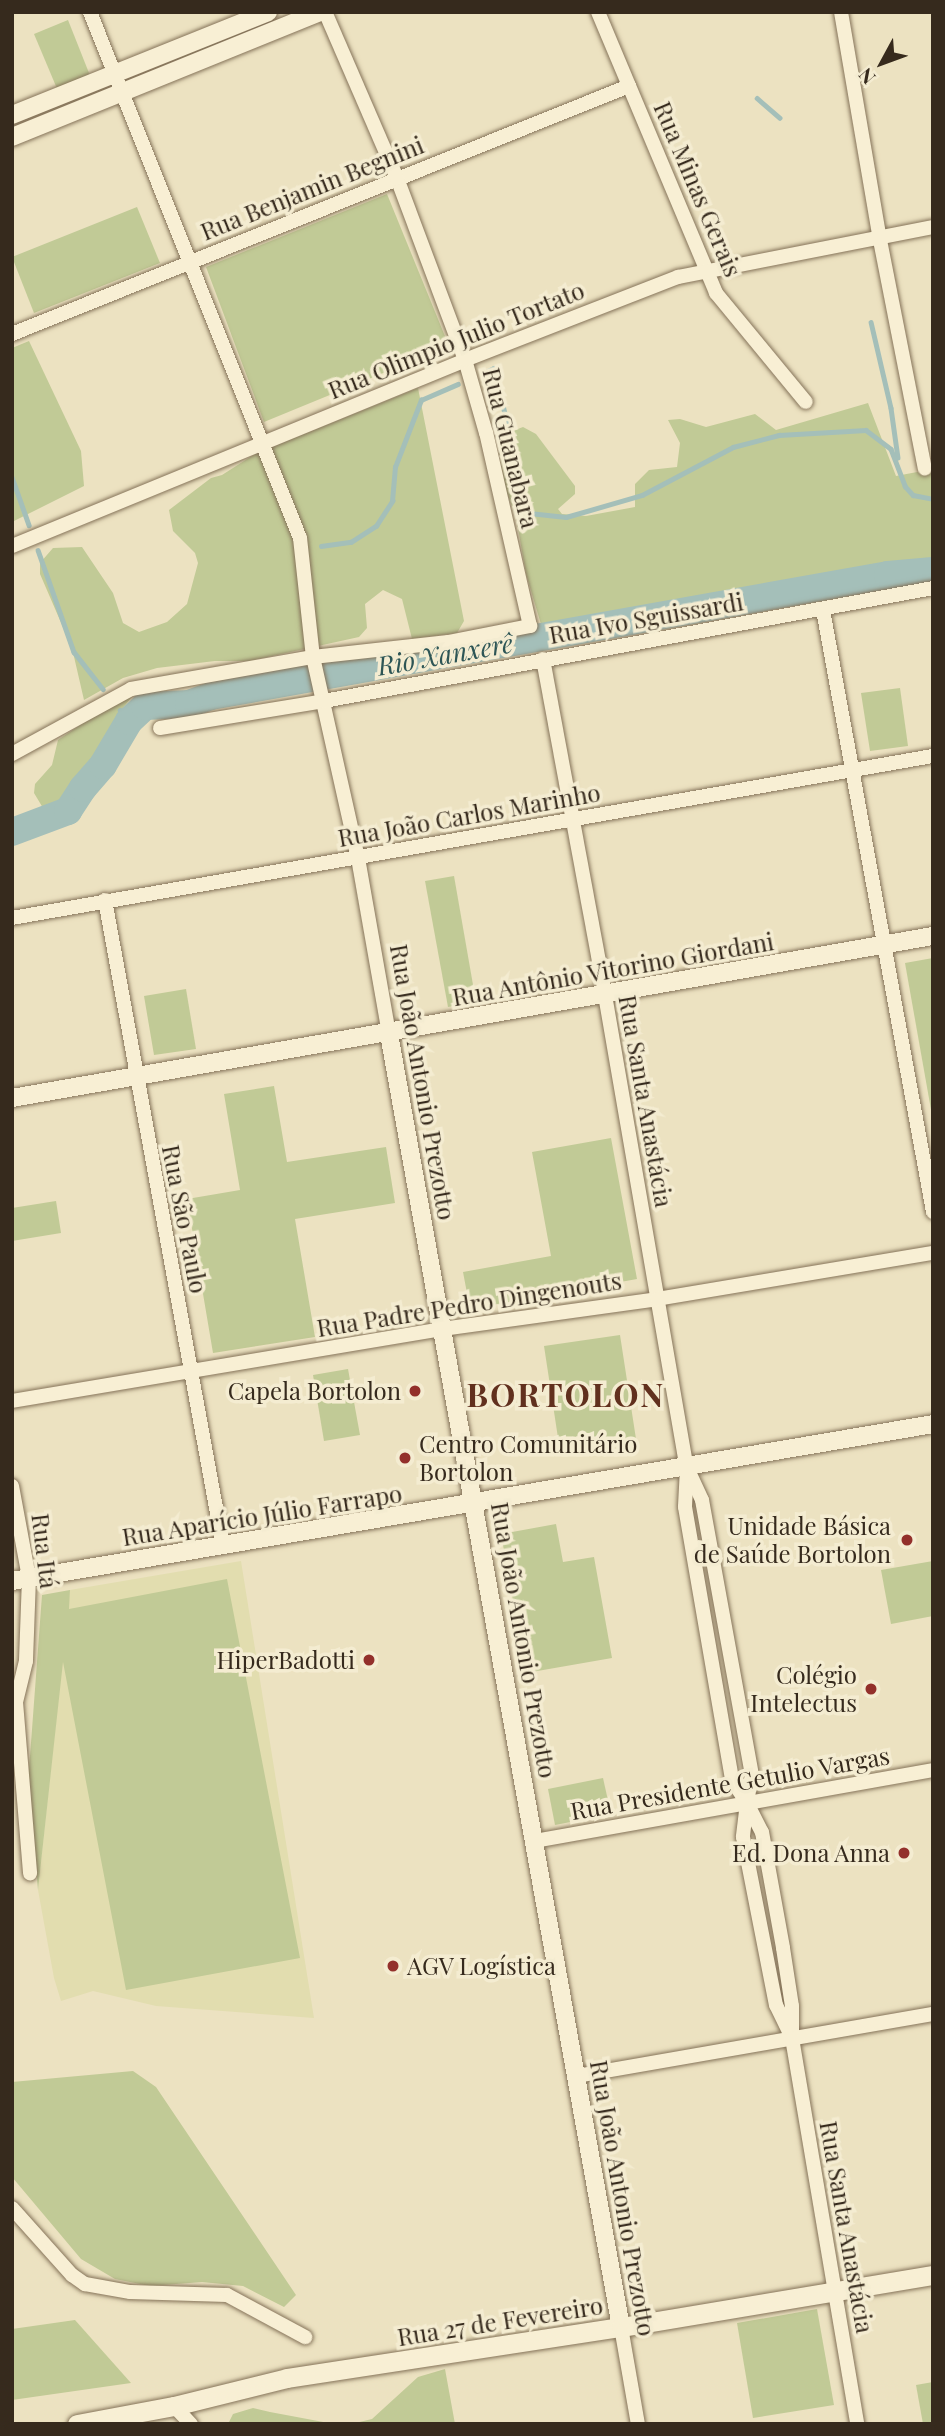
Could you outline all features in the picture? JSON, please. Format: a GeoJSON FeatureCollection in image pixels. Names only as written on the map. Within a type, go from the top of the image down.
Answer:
{"type":"FeatureCollection","features":[{"type":"Feature","properties":{"kind":"main road","name":"Rua 27 de Fevereiro"},"geometry":{"type":"LineString","coordinates":[[76,2424],[174,2406],[287,2378],[621,2328],[933,2275]]}},
{"type":"Feature","properties":{"kind":"street","name":"Rua João Antonio Prezotto"},"geometry":{"type":"LineString","coordinates":[[90,12],[120,93],[192,261],[300,538],[313,657],[358,858],[638,2424]]}},
{"type":"Feature","properties":{"kind":"street"},"geometry":{"type":"LineString","coordinates":[[12,138],[120,93],[268,12]]}},
{"type":"Feature","properties":{"kind":"street"},"geometry":{"type":"LineString","coordinates":[[12,115],[113,74],[322,12]]}},
{"type":"Feature","properties":{"kind":"street","name":"Rua Guanabara"},"geometry":{"type":"LineString","coordinates":[[322,12],[397,178],[465,360],[486,433],[530,626]]}},
{"type":"Feature","properties":{"kind":"street","name":"Rua Minas Gerais"},"geometry":{"type":"LineString","coordinates":[[598,12],[716,293],[806,402]]}},
{"type":"Feature","properties":{"kind":"street"},"geometry":{"type":"LineString","coordinates":[[841,12],[879,235],[925,469]]}},
{"type":"Feature","properties":{"kind":"street","name":"Rua Benjamin Begnini"},"geometry":{"type":"LineString","coordinates":[[12,334],[629,86]]}},
{"type":"Feature","properties":{"kind":"street","name":"Rua Olimpio Julio Tortato"},"geometry":{"type":"LineString","coordinates":[[12,546],[465,360],[678,276],[879,235],[933,227]]}},
{"type":"Feature","properties":{"kind":"street","name":"Rua Ivo Sguissardi"},"geometry":{"type":"LineString","coordinates":[[160,728],[322,695],[823,610],[933,588]]}},
{"type":"Feature","properties":{"kind":"street"},"geometry":{"type":"LineString","coordinates":[[823,610],[933,1212]]}},
{"type":"Feature","properties":{"kind":"street","name":"Rua Ivo Sguissardi"},"geometry":{"type":"LineString","coordinates":[[12,754],[26,749],[131,689],[313,657],[448,642],[530,626]]}},
{"type":"Feature","properties":{"kind":"street","name":"Rua Santa Anastácia"},"geometry":{"type":"LineString","coordinates":[[543,659],[570,820],[605,995],[687,1468],[685,1507],[732,1780],[762,1832],[772,1886],[792,2006],[792,2038],[857,2424]]}},
{"type":"Feature","properties":{"kind":"street","name":"Rua João Carlos Marinho"},"geometry":{"type":"LineString","coordinates":[[12,918],[933,756]]}},
{"type":"Feature","properties":{"kind":"street","name":"Rua São Paulo"},"geometry":{"type":"LineString","coordinates":[[105,900],[134,1076],[223,1546]]}},
{"type":"Feature","properties":{"kind":"street","name":"Rua Antônio Vitorino Giordani"},"geometry":{"type":"LineString","coordinates":[[12,1098],[389,1034],[933,936]]}},
{"type":"Feature","properties":{"kind":"street","name":"Rua Padre Pedro Dingenouts"},"geometry":{"type":"LineString","coordinates":[[12,1401],[442,1329],[657,1299],[933,1253]]}},
{"type":"Feature","properties":{"kind":"street","name":"Rua Aparício Júlio Farrapo"},"geometry":{"type":"LineString","coordinates":[[21,1579],[687,1468],[933,1424]]}},
{"type":"Feature","properties":{"kind":"street","name":"Rua Santa Anastácia"},"geometry":{"type":"LineString","coordinates":[[687,1468],[702,1500],[752,1774],[743,1837],[776,2005],[792,2038]]}},
{"type":"Feature","properties":{"kind":"street","name":"Rua Itá"},"geometry":{"type":"LineString","coordinates":[[12,1486],[26,1661],[16,1702],[30,1873]]}},
{"type":"Feature","properties":{"kind":"street"},"geometry":{"type":"LineString","coordinates":[[695,1566],[714,1563]]}},
{"type":"Feature","properties":{"kind":"street"},"geometry":{"type":"LineString","coordinates":[[707,1636],[726,1633]]}},
{"type":"Feature","properties":{"kind":"street"},"geometry":{"type":"LineString","coordinates":[[720,1711],[740,1707]]}},
{"type":"Feature","properties":{"kind":"street","name":"Rua Presidente Getulio Vargas"},"geometry":{"type":"LineString","coordinates":[[535,1841],[933,1770]]}},
{"type":"Feature","properties":{"kind":"street"},"geometry":{"type":"LineString","coordinates":[[753,1889],[772,1886]]}},
{"type":"Feature","properties":{"kind":"street"},"geometry":{"type":"LineString","coordinates":[[765,1950],[783,1948]]}},
{"type":"Feature","properties":{"kind":"street"},"geometry":{"type":"LineString","coordinates":[[577,2076],[933,2014]]}},
{"type":"Feature","properties":{"kind":"street"},"geometry":{"type":"LineString","coordinates":[[12,2208],[72,2276],[85,2284],[130,2292],[227,2295],[254,2306],[305,2337]]}},
{"type":"Feature","properties":{"kind":"street"},"geometry":{"type":"LineString","coordinates":[[174,2406],[191,2424]]}},
{"type":"Feature","properties":{"kind":"shaded area"},"geometry":{"type":"Polygon","coordinates":[[[241,1561],[314,2018],[156,2006],[93,1991],[61,2001],[54,1978],[38,1890],[70,1590],[241,1561]]]}},
{"type":"Feature","properties":{"kind":"green space"},"geometry":{"type":"Polygon","coordinates":[[[68,20],[91,78],[58,91],[34,34],[68,20]]]}},
{"type":"Feature","properties":{"kind":"green space"},"geometry":{"type":"Polygon","coordinates":[[[387,194],[449,346],[264,422],[206,267],[387,194]]]}},
{"type":"Feature","properties":{"kind":"green space"},"geometry":{"type":"Polygon","coordinates":[[[137,207],[160,263],[34,313],[12,257],[137,207]]]}},
{"type":"Feature","properties":{"kind":"green space"},"geometry":{"type":"Polygon","coordinates":[[[29,341],[81,451],[84,486],[12,522],[12,348],[29,341]]]}},
{"type":"Feature","properties":{"kind":"green space"},"geometry":{"type":"Polygon","coordinates":[[[418,388],[464,621],[457,633],[412,639],[402,599],[383,590],[365,604],[367,628],[359,637],[249,661],[215,661],[157,668],[123,678],[84,700],[72,648],[40,574],[40,563],[53,548],[82,547],[113,593],[123,623],[139,632],[167,622],[187,604],[198,563],[195,553],[173,531],[169,510],[211,478],[222,475],[255,454],[418,388]]]}},
{"type":"Feature","properties":{"kind":"green space"},"geometry":{"type":"Polygon","coordinates":[[[868,403],[896,476],[933,469],[933,559],[808,577],[636,610],[598,623],[543,631],[526,574],[516,517],[506,491],[498,444],[500,436],[523,427],[536,434],[575,486],[575,494],[558,509],[562,514],[586,516],[635,507],[635,484],[649,470],[677,467],[680,443],[668,420],[680,419],[706,427],[755,414],[776,430],[868,403]]]}},
{"type":"Feature","properties":{"kind":"green space"},"geometry":{"type":"Polygon","coordinates":[[[900,688],[908,746],[870,751],[861,693],[900,688]]]}},
{"type":"Feature","properties":{"kind":"green space"},"geometry":{"type":"Polygon","coordinates":[[[126,694],[132,697],[118,714],[99,755],[75,793],[59,808],[43,808],[34,793],[35,784],[52,765],[58,740],[126,694]]]}},
{"type":"Feature","properties":{"kind":"green space"},"geometry":{"type":"Polygon","coordinates":[[[454,876],[476,1002],[448,1007],[425,881],[454,876]]]}},
{"type":"Feature","properties":{"kind":"green space"},"geometry":{"type":"Polygon","coordinates":[[[933,958],[933,1121],[905,963],[933,958]]]}},
{"type":"Feature","properties":{"kind":"green space"},"geometry":{"type":"Polygon","coordinates":[[[186,989],[196,1049],[154,1055],[144,996],[186,989]]]}},
{"type":"Feature","properties":{"kind":"green space"},"geometry":{"type":"Polygon","coordinates":[[[274,1086],[287,1162],[386,1147],[395,1203],[295,1219],[315,1337],[213,1353],[187,1199],[240,1190],[224,1094],[274,1086]]]}},
{"type":"Feature","properties":{"kind":"green space"},"geometry":{"type":"Polygon","coordinates":[[[611,1138],[637,1279],[470,1309],[463,1272],[551,1256],[532,1152],[611,1138]]]}},
{"type":"Feature","properties":{"kind":"green space"},"geometry":{"type":"Polygon","coordinates":[[[56,1201],[61,1233],[12,1241],[12,1208],[56,1201]]]}},
{"type":"Feature","properties":{"kind":"green space"},"geometry":{"type":"Polygon","coordinates":[[[620,1335],[636,1439],[560,1451],[544,1346],[620,1335]]]}},
{"type":"Feature","properties":{"kind":"green space"},"geometry":{"type":"Polygon","coordinates":[[[348,1369],[360,1435],[324,1441],[313,1375],[348,1369]]]}},
{"type":"Feature","properties":{"kind":"green space"},"geometry":{"type":"Polygon","coordinates":[[[556,1524],[563,1562],[594,1557],[612,1658],[526,1673],[501,1534],[556,1524]]]}},
{"type":"Feature","properties":{"kind":"green space"},"geometry":{"type":"Polygon","coordinates":[[[933,1561],[933,1616],[891,1624],[881,1570],[933,1561]]]}},
{"type":"Feature","properties":{"kind":"green space"},"geometry":{"type":"Polygon","coordinates":[[[227,1579],[300,1958],[126,1990],[63,1662],[38,1890],[28,1783],[42,1595],[70,1590],[69,1609],[227,1579]]]}},
{"type":"Feature","properties":{"kind":"green space"},"geometry":{"type":"Polygon","coordinates":[[[603,1778],[611,1814],[555,1825],[548,1789],[603,1778]]]}},
{"type":"Feature","properties":{"kind":"green space"},"geometry":{"type":"Polygon","coordinates":[[[133,2071],[156,2087],[296,2295],[284,2307],[243,2286],[202,2282],[150,2286],[115,2279],[81,2259],[12,2177],[12,2082],[133,2071]]]}},
{"type":"Feature","properties":{"kind":"green space"},"geometry":{"type":"Polygon","coordinates":[[[817,2309],[834,2405],[753,2418],[737,2323],[817,2309]]]}},
{"type":"Feature","properties":{"kind":"green space"},"geometry":{"type":"Polygon","coordinates":[[[75,2320],[131,2383],[12,2400],[12,2329],[75,2320]]]}},
{"type":"Feature","properties":{"kind":"green space"},"geometry":{"type":"Polygon","coordinates":[[[445,2369],[455,2424],[351,2424],[372,2419],[418,2377],[445,2369]]]}},
{"type":"Feature","properties":{"kind":"green space"},"geometry":{"type":"Polygon","coordinates":[[[933,2382],[933,2424],[923,2424],[916,2385],[933,2382]]]}},
{"type":"Feature","properties":{"kind":"green space"},"geometry":{"type":"Polygon","coordinates":[[[253,2408],[334,2424],[228,2424],[233,2414],[253,2408]]]}},
{"type":"Feature","properties":{"kind":"waterway"},"geometry":{"type":"LineString","coordinates":[[757,98],[780,118]]}},
{"type":"Feature","properties":{"kind":"waterway"},"geometry":{"type":"LineString","coordinates":[[871,322],[891,408],[898,458]]}},
{"type":"Feature","properties":{"kind":"waterway"},"geometry":{"type":"LineString","coordinates":[[483,373],[494,368],[529,513],[566,517],[642,495],[733,447],[779,435],[866,430],[891,449],[905,486],[913,495],[933,499]]}},
{"type":"Feature","properties":{"kind":"waterway"},"geometry":{"type":"LineString","coordinates":[[321,546],[351,542],[376,526],[392,501],[395,467],[421,400],[458,384]]}},
{"type":"Feature","properties":{"kind":"waterway"},"geometry":{"type":"LineString","coordinates":[[12,477],[29,525]]}},
{"type":"Feature","properties":{"kind":"waterway"},"geometry":{"type":"LineString","coordinates":[[38,550],[74,652],[103,689]]}},
{"type":"Feature","properties":{"kind":"waterway","name":"Rio Xanxerê"},"geometry":{"type":"LineString","coordinates":[[12,832],[68,811],[103,765],[129,721],[145,706],[189,704],[211,696],[888,575],[933,571]]}},
{"type":"Feature","properties":{"kind":"waterway"},"geometry":{"type":"LineString","coordinates":[[120,710],[129,721]]}},
{"type":"Feature","properties":{"kind":"place","name":"Capela Bortolon"},"geometry":{"type":"Point","coordinates":[415,1391]}},
{"type":"Feature","properties":{"kind":"place","name":"Centro Comunitário Bortolon"},"geometry":{"type":"Point","coordinates":[405,1458]}},
{"type":"Feature","properties":{"kind":"place","name":"Unidade Básica de Saúde Bortolon"},"geometry":{"type":"Point","coordinates":[907,1540]}},
{"type":"Feature","properties":{"kind":"place","name":"HiperBadotti"},"geometry":{"type":"Point","coordinates":[369,1660]}},
{"type":"Feature","properties":{"kind":"place","name":"Colégio Intelectus"},"geometry":{"type":"Point","coordinates":[871,1689]}},
{"type":"Feature","properties":{"kind":"place","name":"Ed. Dona Anna"},"geometry":{"type":"Point","coordinates":[904,1853]}},
{"type":"Feature","properties":{"kind":"place","name":"AGV Logística"},"geometry":{"type":"Point","coordinates":[393,1966]}},
{"type":"Feature","properties":{"kind":"district","name":"BORTOLON"},"geometry":{"type":"Point","coordinates":[566,1394]}}]}
